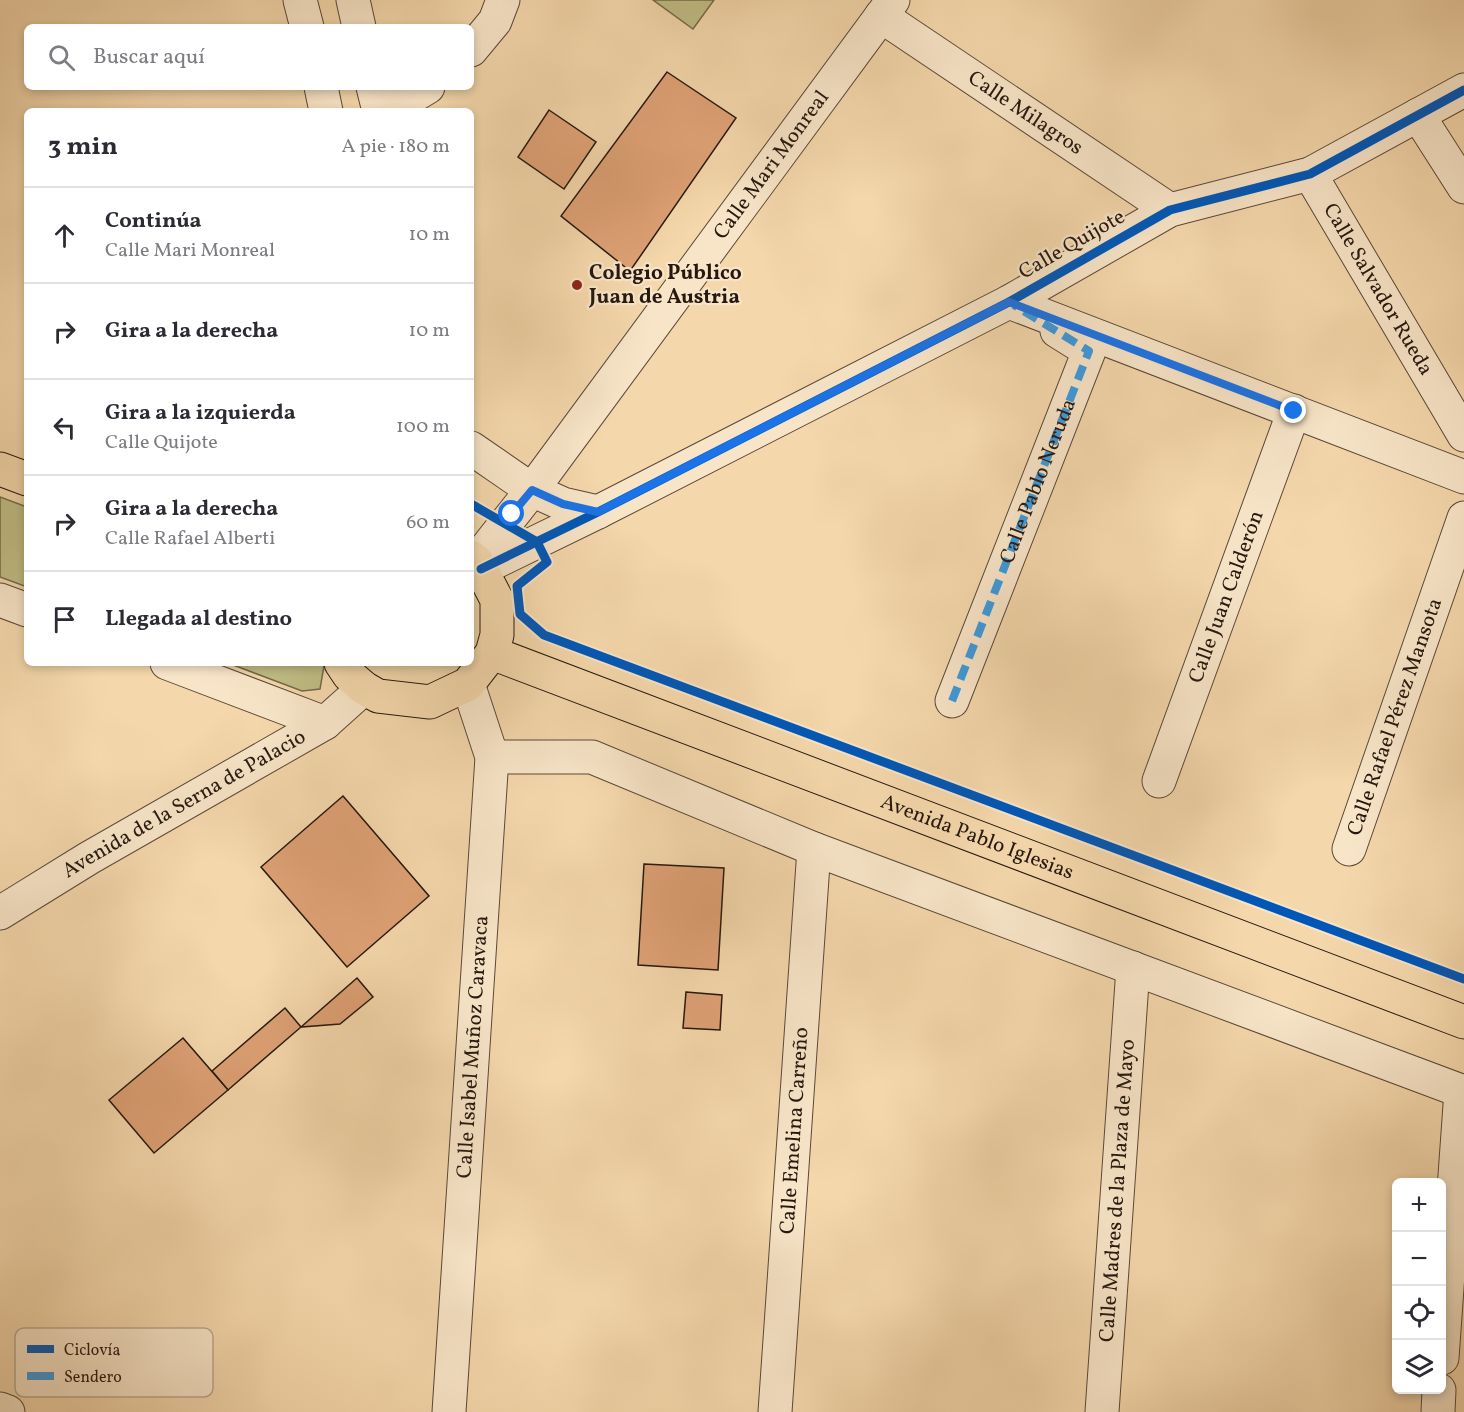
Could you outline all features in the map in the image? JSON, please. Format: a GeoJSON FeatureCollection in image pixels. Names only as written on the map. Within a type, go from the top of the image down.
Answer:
{"type":"FeatureCollection","features":[{"type":"Feature","properties":{"kind":"main road"},"geometry":{"type":"LineString","coordinates":[[0,469],[24,478]]}},
{"type":"Feature","properties":{"kind":"main road"},"geometry":{"type":"LineString","coordinates":[[343,666],[349,675],[364,688],[378,696],[430,702],[468,684],[492,653],[497,635],[497,600],[476,562]]}},
{"type":"Feature","properties":{"kind":"main road","name":"Avenida Pablo Iglesias"},"geometry":{"type":"LineString","coordinates":[[492,653],[1464,1022]]}},
{"type":"Feature","properties":{"kind":"street"},"geometry":{"type":"LineString","coordinates":[[300,0],[306,24]]}},
{"type":"Feature","properties":{"kind":"street"},"geometry":{"type":"LineString","coordinates":[[353,0],[358,24]]}},
{"type":"Feature","properties":{"kind":"street"},"geometry":{"type":"LineString","coordinates":[[474,46],[495,21],[503,0]]}},
{"type":"Feature","properties":{"kind":"street","name":"Calle Milagros"},"geometry":{"type":"LineString","coordinates":[[887,8],[1170,210]]}},
{"type":"Feature","properties":{"kind":"street","name":"Calle Mari Monreal"},"geometry":{"type":"LineString","coordinates":[[476,562],[532,490],[887,8]]}},
{"type":"Feature","properties":{"kind":"street"},"geometry":{"type":"LineString","coordinates":[[322,90],[325,108]]}},
{"type":"Feature","properties":{"kind":"street"},"geometry":{"type":"LineString","coordinates":[[374,90],[378,108]]}},
{"type":"Feature","properties":{"kind":"street"},"geometry":{"type":"LineString","coordinates":[[393,108],[423,90]]}},
{"type":"Feature","properties":{"kind":"street","name":"Calle Quijote"},"geometry":{"type":"LineString","coordinates":[[476,562],[598,512],[1009,302],[1170,210],[1310,174],[1464,90]]}},
{"type":"Feature","properties":{"kind":"street"},"geometry":{"type":"LineString","coordinates":[[1418,115],[1464,187]]}},
{"type":"Feature","properties":{"kind":"street","name":"Calle Salvador Rueda"},"geometry":{"type":"LineString","coordinates":[[1310,174],[1464,435]]}},
{"type":"Feature","properties":{"kind":"street"},"geometry":{"type":"LineString","coordinates":[[1009,302],[1464,477]]}},
{"type":"Feature","properties":{"kind":"street","name":"Calle Pablo Neruda"},"geometry":{"type":"LineString","coordinates":[[952,701],[1089,351],[1009,302]]}},
{"type":"Feature","properties":{"kind":"street","name":"Calle Juan Calderón"},"geometry":{"type":"LineString","coordinates":[[1159,782],[1294,411]]}},
{"type":"Feature","properties":{"kind":"street"},"geometry":{"type":"LineString","coordinates":[[474,450],[532,490],[563,504],[598,512]]}},
{"type":"Feature","properties":{"kind":"street","name":"Calle Rafael Pérez Mansota"},"geometry":{"type":"LineString","coordinates":[[1349,849],[1464,518]]}},
{"type":"Feature","properties":{"kind":"street"},"geometry":{"type":"LineString","coordinates":[[0,600],[24,609]]}},
{"type":"Feature","properties":{"kind":"street"},"geometry":{"type":"LineString","coordinates":[[175,666],[325,723]]}},
{"type":"Feature","properties":{"kind":"street","name":"Calle Isabel Muñoz Caravaca"},"geometry":{"type":"LineString","coordinates":[[449,1412],[492,757],[468,684]]}},
{"type":"Feature","properties":{"kind":"street","name":"Avenida de la Serna de Palacio"},"geometry":{"type":"LineString","coordinates":[[0,913],[89,858],[325,723],[364,688]]}},
{"type":"Feature","properties":{"kind":"street"},"geometry":{"type":"LineString","coordinates":[[492,757],[592,757],[814,849],[1462,1092],[1443,1340]]}},
{"type":"Feature","properties":{"kind":"street","name":"Calle Emelina Carreño"},"geometry":{"type":"LineString","coordinates":[[775,1412],[814,849]]}},
{"type":"Feature","properties":{"kind":"street","name":"Calle Madres de la Plaza de Mayo"},"geometry":{"type":"LineString","coordinates":[[1102,1412],[1133,968]]}},
{"type":"Feature","properties":{"kind":"street"},"geometry":{"type":"LineString","coordinates":[[1438,1412],[1439,1394]]}},
{"type":"Feature","properties":{"kind":"street"},"geometry":{"type":"LineString","coordinates":[[0,1409],[8,1412]]}},
{"type":"Feature","properties":{"kind":"shaded area"},"geometry":{"type":"Polygon","coordinates":[[[653,0],[714,0],[693,29],[653,0]]]}},
{"type":"Feature","properties":{"kind":"shaded area"},"geometry":{"type":"Polygon","coordinates":[[[0,497],[24,506],[24,586],[0,577],[0,497]]]}},
{"type":"Feature","properties":{"kind":"shaded area"},"geometry":{"type":"Polygon","coordinates":[[[236,666],[324,666],[320,689],[302,691],[236,666]]]}},
{"type":"Feature","properties":{"kind":"building"},"geometry":{"type":"Polygon","coordinates":[[[667,72],[736,118],[630,271],[561,216],[667,72]]]}},
{"type":"Feature","properties":{"kind":"building"},"geometry":{"type":"Polygon","coordinates":[[[549,110],[596,142],[564,189],[518,157],[549,110]]]}},
{"type":"Feature","properties":{"kind":"building"},"geometry":{"type":"Polygon","coordinates":[[[343,796],[429,896],[347,967],[261,867],[343,796]]]}},
{"type":"Feature","properties":{"kind":"building"},"geometry":{"type":"Polygon","coordinates":[[[644,864],[724,868],[718,970],[638,965],[644,864]]]}},
{"type":"Feature","properties":{"kind":"building"},"geometry":{"type":"Polygon","coordinates":[[[357,978],[373,997],[340,1024],[301,1027],[357,978]]]}},
{"type":"Feature","properties":{"kind":"building"},"geometry":{"type":"Polygon","coordinates":[[[686,992],[722,995],[720,1030],[683,1028],[686,992]]]}},
{"type":"Feature","properties":{"kind":"building"},"geometry":{"type":"Polygon","coordinates":[[[285,1008],[301,1027],[228,1090],[212,1071],[285,1008]]]}},
{"type":"Feature","properties":{"kind":"building"},"geometry":{"type":"Polygon","coordinates":[[[183,1038],[228,1090],[154,1153],[109,1100],[183,1038]]]}},
{"type":"Feature","properties":{"kind":"marked path"},"geometry":{"type":"LineString","coordinates":[[952,701],[1089,351],[1009,302]]}},
{"type":"Feature","properties":{"kind":"cycle path"},"geometry":{"type":"LineString","coordinates":[[481,569],[598,512],[1009,302],[1170,210],[1310,174],[1464,90]]}},
{"type":"Feature","properties":{"kind":"cycle path"},"geometry":{"type":"LineString","coordinates":[[474,506],[537,542],[547,562],[517,586],[520,614],[544,635],[1464,979]]}},
{"type":"Feature","properties":{"kind":"place","name":"Colegio Público Juan de Austria"},"geometry":{"type":"Point","coordinates":[577,285]}},
{"type":"Feature","properties":{"kind":"route"},"geometry":{"type":"LineString","coordinates":[[512,514],[532,490],[563,504],[598,512],[1009,302],[1294,411]]}}]}
